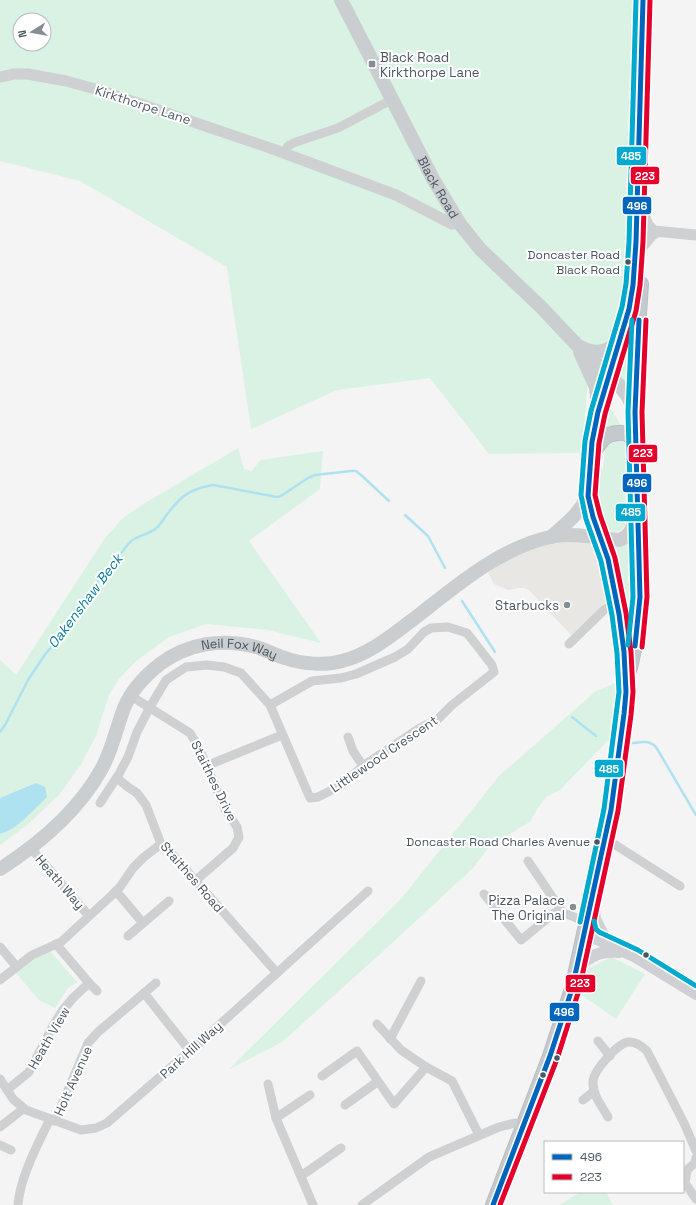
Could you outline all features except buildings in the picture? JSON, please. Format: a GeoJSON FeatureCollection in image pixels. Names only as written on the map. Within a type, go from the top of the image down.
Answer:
{"type":"FeatureCollection","features":[{"type":"Feature","properties":{"kind":"highway"},"geometry":{"type":"LineString","coordinates":[[493,1205],[522,1125],[550,1056],[572,989],[606,840],[626,692],[640,611],[635,412],[638,329],[646,236],[638,158],[644,0]]}},
{"type":"Feature","properties":{"kind":"highway"},"geometry":{"type":"LineString","coordinates":[[626,692],[624,652],[618,608],[608,559],[593,517],[588,496],[592,442],[598,412],[629,309],[633,285],[646,236],[643,212],[640,127]]}},
{"type":"Feature","properties":{"kind":"highway"},"geometry":{"type":"LineString","coordinates":[[591,456],[600,443],[612,434],[628,434],[636,445]]}},
{"type":"Feature","properties":{"kind":"highway"},"geometry":{"type":"LineString","coordinates":[[618,608],[630,612],[633,606],[640,569]]}},
{"type":"Feature","properties":{"kind":"main road","name":"Black Road"},"geometry":{"type":"LineString","coordinates":[[341,0],[433,179],[460,224],[480,250],[541,307],[576,344],[620,386],[628,397],[635,412]]}},
{"type":"Feature","properties":{"kind":"main road","name":"Black Road"},"geometry":{"type":"LineString","coordinates":[[576,344],[587,350],[598,352],[609,350],[621,338]]}},
{"type":"Feature","properties":{"kind":"main road","name":"Black Road"},"geometry":{"type":"LineString","coordinates":[[576,344],[596,387],[598,412]]}},
{"type":"Feature","properties":{"kind":"main road","name":"Neil Fox Way"},"geometry":{"type":"LineString","coordinates":[[551,537],[582,508],[588,496]]}},
{"type":"Feature","properties":{"kind":"main road","name":"Neil Fox Way"},"geometry":{"type":"LineString","coordinates":[[0,869],[30,848],[55,826],[87,793],[102,769],[125,706],[131,696],[138,686],[159,665],[177,653],[200,645],[222,642],[257,647],[286,659],[300,662],[340,662],[359,656],[376,647],[462,581],[505,554],[551,537],[581,535],[619,540],[629,535],[638,509]]}},
{"type":"Feature","properties":{"kind":"main road"},"geometry":{"type":"LineString","coordinates":[[593,898],[595,918],[603,935]]}},
{"type":"Feature","properties":{"kind":"main road"},"geometry":{"type":"LineString","coordinates":[[587,923],[624,952]]}},
{"type":"Feature","properties":{"kind":"main road"},"geometry":{"type":"LineString","coordinates":[[587,923],[590,932],[595,938],[624,952],[695,992]]}},
{"type":"Feature","properties":{"kind":"main road"},"geometry":{"type":"LineString","coordinates":[[577,967],[589,957],[598,953],[624,952]]}},
{"type":"Feature","properties":{"kind":"street","name":"Kirkthorpe Lane"},"geometry":{"type":"LineString","coordinates":[[0,77],[14,74],[28,74],[66,81],[99,90],[282,153],[396,195],[452,224],[460,224]]}},
{"type":"Feature","properties":{"kind":"street"},"geometry":{"type":"LineString","coordinates":[[282,153],[293,143],[338,128],[393,99]]}},
{"type":"Feature","properties":{"kind":"street"},"geometry":{"type":"LineString","coordinates":[[646,236],[696,235]]}},
{"type":"Feature","properties":{"kind":"street"},"geometry":{"type":"LineString","coordinates":[[569,644],[598,617],[618,608]]}},
{"type":"Feature","properties":{"kind":"street","name":"Littlewood Crescent"},"geometry":{"type":"LineString","coordinates":[[100,803],[117,778],[128,757],[137,732],[150,707],[169,677],[186,667],[208,665],[224,667],[241,673],[270,705],[310,798],[318,797],[342,784],[363,766],[420,728],[438,720],[452,705],[494,672],[492,664],[468,633],[448,627],[431,628],[424,632],[408,649],[395,657],[356,674],[341,678],[312,682],[270,705]]}},
{"type":"Feature","properties":{"kind":"street","name":"Staithes Drive"},"geometry":{"type":"LineString","coordinates":[[131,696],[190,733],[199,748],[225,809],[237,827],[239,837],[233,848],[195,881]]}},
{"type":"Feature","properties":{"kind":"street"},"geometry":{"type":"LineString","coordinates":[[206,766],[282,735]]}},
{"type":"Feature","properties":{"kind":"street"},"geometry":{"type":"LineString","coordinates":[[348,737],[353,751],[363,766]]}},
{"type":"Feature","properties":{"kind":"street","name":"Staithes Road"},"geometry":{"type":"LineString","coordinates":[[117,778],[128,788],[137,793],[146,804],[161,844],[165,846],[277,973]]}},
{"type":"Feature","properties":{"kind":"street"},"geometry":{"type":"LineString","coordinates":[[606,840],[680,886]]}},
{"type":"Feature","properties":{"kind":"street"},"geometry":{"type":"LineString","coordinates":[[0,980],[32,955],[61,942],[116,891],[132,868],[161,844]]}},
{"type":"Feature","properties":{"kind":"street","name":"Heath Way"},"geometry":{"type":"LineString","coordinates":[[30,848],[89,916]]}},
{"type":"Feature","properties":{"kind":"street"},"geometry":{"type":"LineString","coordinates":[[528,861],[563,913]]}},
{"type":"Feature","properties":{"kind":"street"},"geometry":{"type":"LineString","coordinates":[[116,891],[143,923]]}},
{"type":"Feature","properties":{"kind":"street","name":"Park Hill Way"},"geometry":{"type":"LineString","coordinates":[[0,1079],[13,1099],[24,1109],[81,1130],[96,1128],[107,1123],[190,1051],[368,891]]}},
{"type":"Feature","properties":{"kind":"street"},"geometry":{"type":"LineString","coordinates":[[484,894],[521,940],[554,913],[563,913],[587,923]]}},
{"type":"Feature","properties":{"kind":"street"},"geometry":{"type":"LineString","coordinates":[[128,936],[169,901]]}},
{"type":"Feature","properties":{"kind":"street"},"geometry":{"type":"LineString","coordinates":[[56,944],[97,991]]}},
{"type":"Feature","properties":{"kind":"street"},"geometry":{"type":"LineString","coordinates":[[0,947],[16,966]]}},
{"type":"Feature","properties":{"kind":"street"},"geometry":{"type":"LineString","coordinates":[[390,1039],[421,981]]}},
{"type":"Feature","properties":{"kind":"street","name":"Heath View"},"geometry":{"type":"LineString","coordinates":[[7,1090],[29,1072],[62,1011],[89,983]]}},
{"type":"Feature","properties":{"kind":"street","name":"Holt Avenue"},"geometry":{"type":"LineString","coordinates":[[18,1205],[20,1190],[27,1170],[53,1120],[88,1043],[98,1032],[156,983]]}},
{"type":"Feature","properties":{"kind":"street"},"geometry":{"type":"LineString","coordinates":[[144,992],[190,1051]]}},
{"type":"Feature","properties":{"kind":"street"},"geometry":{"type":"LineString","coordinates":[[377,1024],[401,1050],[426,1067],[452,1081],[479,1135]]}},
{"type":"Feature","properties":{"kind":"street"},"geometry":{"type":"LineString","coordinates":[[598,1041],[610,1056]]}},
{"type":"Feature","properties":{"kind":"street"},"geometry":{"type":"LineString","coordinates":[[608,1117],[594,1092],[592,1081],[594,1075],[610,1056],[625,1042],[640,1045],[647,1051],[687,1129],[696,1151]]}},
{"type":"Feature","properties":{"kind":"street"},"geometry":{"type":"LineString","coordinates":[[322,1076],[357,1051],[377,1082],[394,1104],[426,1067]]}},
{"type":"Feature","properties":{"kind":"street"},"geometry":{"type":"LineString","coordinates":[[345,1106],[377,1082]]}},
{"type":"Feature","properties":{"kind":"street"},"geometry":{"type":"LineString","coordinates":[[268,1084],[276,1118],[313,1205]]}},
{"type":"Feature","properties":{"kind":"street"},"geometry":{"type":"LineString","coordinates":[[583,1100],[594,1092]]}},
{"type":"Feature","properties":{"kind":"street"},"geometry":{"type":"LineString","coordinates":[[276,1118],[310,1096]]}},
{"type":"Feature","properties":{"kind":"street"},"geometry":{"type":"LineString","coordinates":[[0,1127],[24,1109]]}},
{"type":"Feature","properties":{"kind":"street"},"geometry":{"type":"LineString","coordinates":[[362,1205],[429,1157],[506,1125],[522,1125]]}},
{"type":"Feature","properties":{"kind":"street"},"geometry":{"type":"LineString","coordinates":[[0,1145],[11,1150]]}},
{"type":"Feature","properties":{"kind":"street"},"geometry":{"type":"LineString","coordinates":[[301,1176],[341,1148]]}},
{"type":"Feature","properties":{"kind":"street"},"geometry":{"type":"LineString","coordinates":[[696,1158],[694,1163],[687,1170],[685,1183],[696,1199]]}},
{"type":"Feature","properties":{"kind":"shaded area"},"geometry":{"type":"Polygon","coordinates":[[[561,541],[591,543],[597,548],[603,558],[612,599],[571,635],[529,590],[519,588],[509,590],[501,587],[494,584],[488,573],[514,555],[544,544],[561,541]]]}},
{"type":"Feature","properties":{"kind":"green space"},"geometry":{"type":"Polygon","coordinates":[[[0,0],[643,0],[640,127],[621,338],[607,344],[603,343],[588,381],[580,453],[489,454],[430,378],[337,390],[251,429],[227,267],[80,181],[0,161],[0,0]]]}},
{"type":"Feature","properties":{"kind":"green space"},"geometry":{"type":"Polygon","coordinates":[[[631,335],[630,369],[627,372],[627,383],[613,373],[615,369],[619,371],[624,357],[622,353],[631,335]]]}},
{"type":"Feature","properties":{"kind":"green space"},"geometry":{"type":"Polygon","coordinates":[[[607,402],[619,424],[604,431],[601,430],[607,402]]]}},
{"type":"Feature","properties":{"kind":"green space"},"geometry":{"type":"Polygon","coordinates":[[[612,437],[629,442],[629,484],[625,490],[626,511],[629,517],[628,523],[624,528],[614,532],[606,527],[603,522],[598,506],[597,495],[598,473],[603,469],[606,442],[612,437]]]}},
{"type":"Feature","properties":{"kind":"green space"},"geometry":{"type":"Polygon","coordinates":[[[238,448],[244,469],[252,471],[260,460],[323,451],[320,489],[249,541],[321,643],[268,630],[206,624],[169,637],[136,661],[119,679],[109,695],[96,736],[80,766],[59,795],[26,826],[0,845],[0,660],[16,675],[105,538],[123,518],[145,503],[238,448]]]}},
{"type":"Feature","properties":{"kind":"green space"},"geometry":{"type":"Polygon","coordinates":[[[634,540],[636,546],[629,593],[631,595],[631,604],[629,608],[624,609],[613,548],[634,540]]]}},
{"type":"Feature","properties":{"kind":"green space"},"geometry":{"type":"Polygon","coordinates":[[[616,683],[613,735],[560,790],[546,797],[537,809],[531,821],[489,847],[473,868],[282,1042],[228,1070],[401,899],[499,776],[596,691],[616,683]]]}},
{"type":"Feature","properties":{"kind":"green space"},"geometry":{"type":"Polygon","coordinates":[[[49,950],[77,982],[68,988],[55,1008],[39,1000],[16,973],[35,955],[49,950]]]}},
{"type":"Feature","properties":{"kind":"green space"},"geometry":{"type":"Polygon","coordinates":[[[612,957],[645,974],[616,1019],[579,993],[585,970],[612,957]]]}},
{"type":"Feature","properties":{"kind":"green space"},"geometry":{"type":"Polygon","coordinates":[[[579,1193],[607,1193],[613,1205],[559,1205],[579,1193]]]}},
{"type":"Feature","properties":{"kind":"water"},"geometry":{"type":"Polygon","coordinates":[[[36,783],[45,787],[47,797],[13,828],[0,834],[0,798],[36,783]]]}},
{"type":"Feature","properties":{"kind":"waterway","name":"Oakenshaw Beck"},"geometry":{"type":"LineString","coordinates":[[0,732],[28,680],[44,656],[68,626],[75,610],[130,542],[156,528],[185,495],[197,489],[213,485],[277,497],[315,475],[356,471],[389,501]]}},
{"type":"Feature","properties":{"kind":"waterway","name":"Oakenshaw Beck"},"geometry":{"type":"LineString","coordinates":[[405,515],[428,536],[445,568]]}},
{"type":"Feature","properties":{"kind":"waterway","name":"Oakenshaw Beck"},"geometry":{"type":"LineString","coordinates":[[462,601],[495,652]]}},
{"type":"Feature","properties":{"kind":"waterway","name":"Oakenshaw Beck"},"geometry":{"type":"LineString","coordinates":[[572,717],[596,736]]}},
{"type":"Feature","properties":{"kind":"waterway","name":"Oakenshaw Beck"},"geometry":{"type":"LineString","coordinates":[[633,743],[648,742],[656,747],[696,815]]}},
{"type":"Feature","properties":{"kind":"transit line","name":"485"},"geometry":{"type":"LineString","coordinates":[[580,922],[604,809],[619,692],[617,653],[612,615],[601,561],[586,519],[581,495],[585,441],[591,411],[622,307],[626,284],[629,242],[636,0]]}},
{"type":"Feature","properties":{"kind":"transit line","name":"496"},"geometry":{"type":"LineString","coordinates":[[493,1205],[550,1056],[572,989],[611,810],[624,714],[626,692],[624,652],[619,614],[608,559],[593,517],[588,496],[592,442],[598,412],[629,309],[633,285],[636,242],[643,0]]}},
{"type":"Feature","properties":{"kind":"transit line","name":"223"},"geometry":{"type":"LineString","coordinates":[[500,1205],[557,1059],[579,990],[618,811],[631,715],[633,692],[631,652],[626,613],[615,558],[600,515],[595,495],[599,443],[605,414],[636,311],[640,285],[643,242],[650,0]]}},
{"type":"Feature","properties":{"kind":"transit line","name":"485"},"geometry":{"type":"LineString","coordinates":[[628,645],[633,597],[628,412],[632,320]]}},
{"type":"Feature","properties":{"kind":"transit line","name":"496"},"geometry":{"type":"LineString","coordinates":[[635,646],[640,597],[635,412],[639,320]]}},
{"type":"Feature","properties":{"kind":"transit line","name":"223"},"geometry":{"type":"LineString","coordinates":[[642,647],[647,597],[642,412],[646,320]]}},
{"type":"Feature","properties":{"kind":"transit line","name":"485"},"geometry":{"type":"LineString","coordinates":[[594,921],[596,929],[599,932],[638,950],[696,986]]}},
{"type":"Feature","properties":{"kind":"place","name":"Black Road Kirkthorpe Lane"},"geometry":{"type":"Point","coordinates":[372,64]}},
{"type":"Feature","properties":{"kind":"place","name":"Doncaster Road Black Road"},"geometry":{"type":"Point","coordinates":[628,262]}},
{"type":"Feature","properties":{"kind":"place","name":"Starbucks"},"geometry":{"type":"Point","coordinates":[567,605]}},
{"type":"Feature","properties":{"kind":"place","name":"Doncaster Road Charles Avenue"},"geometry":{"type":"Point","coordinates":[597,842]}},
{"type":"Feature","properties":{"kind":"place","name":"Pizza Palace The Original"},"geometry":{"type":"Point","coordinates":[573,907]}}]}
